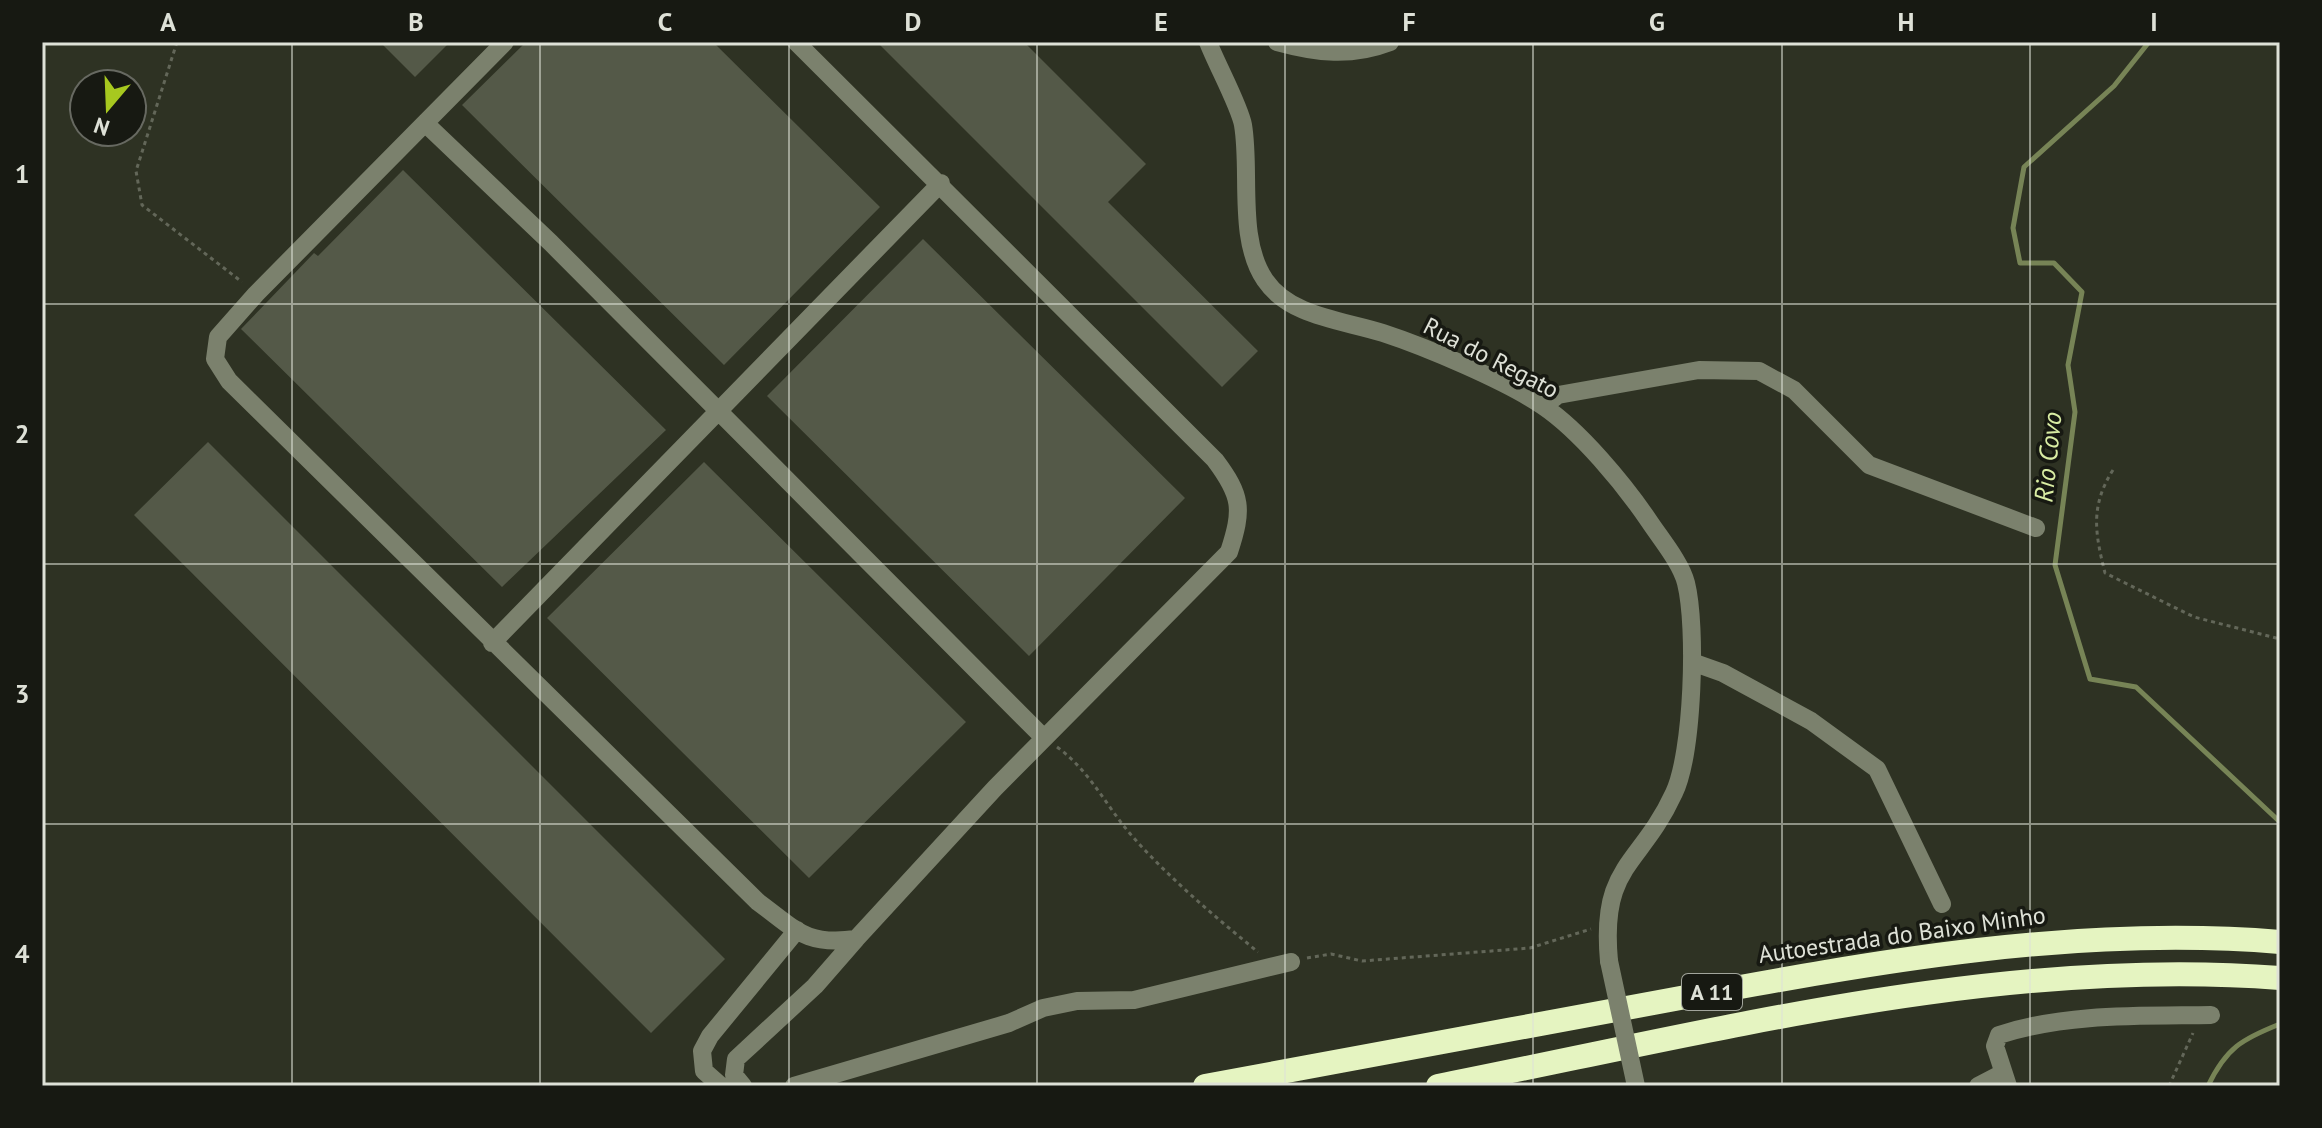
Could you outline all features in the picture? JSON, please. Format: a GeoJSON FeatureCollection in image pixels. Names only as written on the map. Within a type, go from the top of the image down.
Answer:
{"type":"FeatureCollection","features":[{"type":"Feature","properties":{"kind":"highway","name":"Autoestrada do Baixo Minho"},"geometry":{"type":"LineString","coordinates":[[1205,1086],[1722,990],[1972,948],[2096,938],[2223,937],[2280,942]]}},
{"type":"Feature","properties":{"kind":"highway","name":"A 11"},"geometry":{"type":"LineString","coordinates":[[1438,1086],[1794,1015],[2011,983],[2200,972],[2280,978]]}},
{"type":"Feature","properties":{"kind":"street"},"geometry":{"type":"LineString","coordinates":[[505,42],[256,294],[218,337],[215,359],[229,381],[758,902],[797,930],[821,941],[856,939]]}},
{"type":"Feature","properties":{"kind":"street"},"geometry":{"type":"LineString","coordinates":[[743,1086],[734,1075],[736,1059],[815,986],[1044,738],[1229,552],[1239,522],[1237,490],[1215,460],[941,183],[796,42]]}},
{"type":"Feature","properties":{"kind":"street","name":"Rua do Regato"},"geometry":{"type":"LineString","coordinates":[[1208,42],[1243,123],[1249,236],[1264,280],[1294,307],[1386,334],[1544,406],[1619,477],[1686,580],[1694,634],[1684,758],[1676,790],[1612,890],[1606,923],[1609,961],[1636,1086]]}},
{"type":"Feature","properties":{"kind":"street"},"geometry":{"type":"LineString","coordinates":[[1277,42],[1332,54],[1370,49],[1390,42]]}},
{"type":"Feature","properties":{"kind":"street"},"geometry":{"type":"LineString","coordinates":[[426,124],[721,412],[1044,738]]}},
{"type":"Feature","properties":{"kind":"street"},"geometry":{"type":"LineString","coordinates":[[492,643],[721,412],[941,183]]}},
{"type":"Feature","properties":{"kind":"street"},"geometry":{"type":"LineString","coordinates":[[1544,406],[1558,395],[1699,370],[1759,371],[1794,390],[1869,465],[2036,528]]}},
{"type":"Feature","properties":{"kind":"street"},"geometry":{"type":"LineString","coordinates":[[1692,662],[1723,673],[1811,721],[1877,769],[1942,904]]}},
{"type":"Feature","properties":{"kind":"street"},"geometry":{"type":"LineString","coordinates":[[721,1086],[704,1071],[702,1051],[710,1036],[797,930]]}},
{"type":"Feature","properties":{"kind":"street"},"geometry":{"type":"LineString","coordinates":[[794,1086],[1009,1023],[1043,1008],[1077,1001],[1134,1000],[1291,962]]}},
{"type":"Feature","properties":{"kind":"street"},"geometry":{"type":"LineString","coordinates":[[1978,1086],[2006,1080],[1995,1046],[1999,1035],[2026,1026],[2127,1016],[2206,1015]]}},
{"type":"Feature","properties":{"kind":"path"},"geometry":{"type":"LineString","coordinates":[[177,42],[136,171],[142,205],[256,294]]}},
{"type":"Feature","properties":{"kind":"path"},"geometry":{"type":"LineString","coordinates":[[2113,470],[2098,494],[2096,539],[2105,573],[2194,617],[2280,639]]}},
{"type":"Feature","properties":{"kind":"path"},"geometry":{"type":"LineString","coordinates":[[1044,738],[1078,762],[1131,835],[1212,915],[1261,954],[1291,962],[1331,954],[1362,961],[1530,948],[1606,923]]}},
{"type":"Feature","properties":{"kind":"path"},"geometry":{"type":"LineString","coordinates":[[2169,1086],[2206,1015]]}},
{"type":"Feature","properties":{"kind":"building"},"geometry":{"type":"Polygon","coordinates":[[[380,42],[450,42],[415,77],[380,42]]]}},
{"type":"Feature","properties":{"kind":"building"},"geometry":{"type":"Polygon","coordinates":[[[526,42],[713,42],[880,207],[724,365],[462,105],[526,42]]]}},
{"type":"Feature","properties":{"kind":"building"},"geometry":{"type":"Polygon","coordinates":[[[877,42],[1024,42],[1146,164],[1108,202],[1258,351],[1222,387],[877,42]]]}},
{"type":"Feature","properties":{"kind":"building"},"geometry":{"type":"Polygon","coordinates":[[[403,170],[666,430],[502,587],[241,329],[314,253],[318,256],[403,170]]]}},
{"type":"Feature","properties":{"kind":"building"},"geometry":{"type":"Polygon","coordinates":[[[923,239],[1185,498],[1029,656],[767,396],[923,239]]]}},
{"type":"Feature","properties":{"kind":"building"},"geometry":{"type":"Polygon","coordinates":[[[208,442],[725,959],[651,1033],[134,515],[208,442]]]}},
{"type":"Feature","properties":{"kind":"building"},"geometry":{"type":"Polygon","coordinates":[[[704,462],[966,722],[809,878],[547,618],[704,462]]]}},
{"type":"Feature","properties":{"kind":"waterway","name":"Rio Covo"},"geometry":{"type":"LineString","coordinates":[[2149,42],[2114,86],[2024,167],[2013,228],[2020,263],[2054,263],[2082,292],[2068,365],[2075,412],[2055,565],[2090,679],[2136,687],[2280,822]]}},
{"type":"Feature","properties":{"kind":"waterway","name":"Rio Covo"},"geometry":{"type":"LineString","coordinates":[[2208,1086],[2236,1046],[2280,1024]]}}]}
